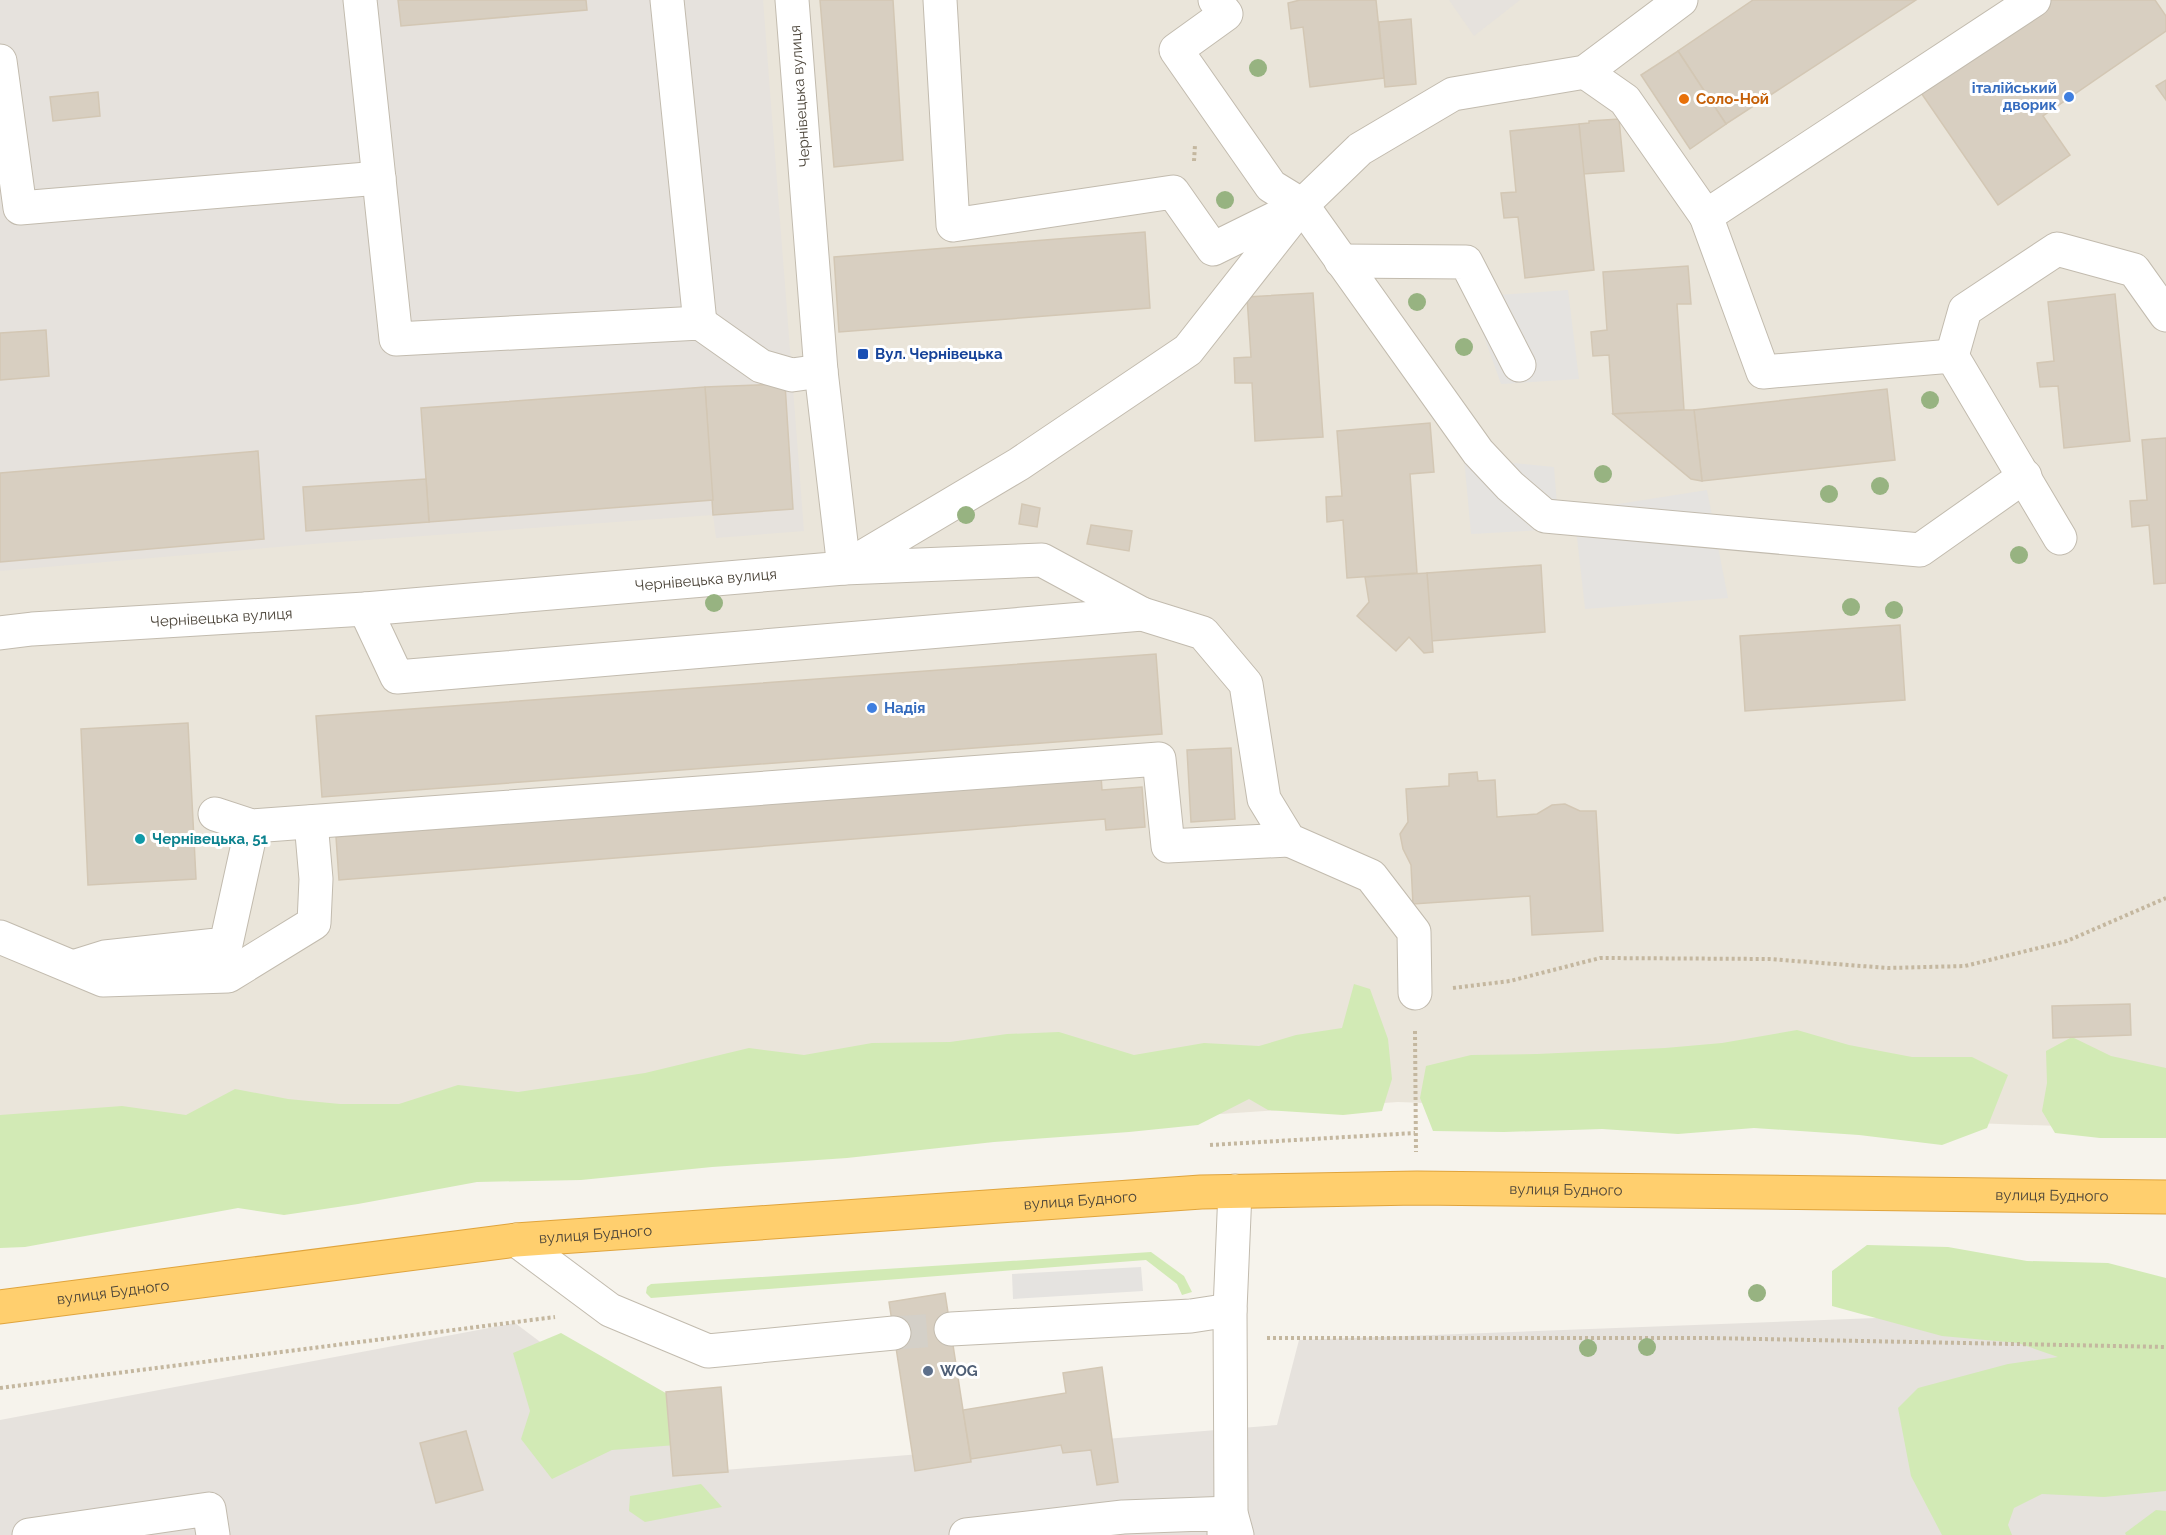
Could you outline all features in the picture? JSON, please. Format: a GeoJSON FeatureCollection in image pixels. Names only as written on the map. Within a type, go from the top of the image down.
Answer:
{"type":"FeatureCollection","features":[{"type":"Feature","properties":{"kind":"highway","name":"вулиця Будного"},"geometry":{"type":"LineString","coordinates":[[0,1307],[516,1240],[1201,1192],[1417,1188],[2166,1197]]}},
{"type":"Feature","properties":{"kind":"street"},"geometry":{"type":"LineString","coordinates":[[360,0],[396,339],[700,323],[761,366],[792,375],[821,371]]}},
{"type":"Feature","properties":{"kind":"street"},"geometry":{"type":"LineString","coordinates":[[667,0],[700,323]]}},
{"type":"Feature","properties":{"kind":"street","name":"Чернівецька вулиця"},"geometry":{"type":"LineString","coordinates":[[0,633],[32,629],[365,609],[844,568],[821,371],[792,0]]}},
{"type":"Feature","properties":{"kind":"street"},"geometry":{"type":"LineString","coordinates":[[940,0],[953,225],[1173,192],[1213,249],[1302,205]]}},
{"type":"Feature","properties":{"kind":"street"},"geometry":{"type":"LineString","coordinates":[[1215,0],[1226,14],[1176,50],[1271,186],[1302,205],[1478,452],[1510,486],[1545,516],[1920,550],[2025,477]]}},
{"type":"Feature","properties":{"kind":"street"},"geometry":{"type":"LineString","coordinates":[[844,568],[1019,464],[1188,350],[1302,205],[1360,149],[1453,94],[1585,72],[1681,0]]}},
{"type":"Feature","properties":{"kind":"street"},"geometry":{"type":"LineString","coordinates":[[1706,216],[2034,0]]}},
{"type":"Feature","properties":{"kind":"street"},"geometry":{"type":"LineString","coordinates":[[0,61],[20,208],[379,178]]}},
{"type":"Feature","properties":{"kind":"street"},"geometry":{"type":"LineString","coordinates":[[1585,72],[1625,100],[1706,216],[1763,372],[1952,356]]}},
{"type":"Feature","properties":{"kind":"street"},"geometry":{"type":"LineString","coordinates":[[2060,538],[1952,356],[1965,310],[2058,249],[2134,270],[2166,315]]}},
{"type":"Feature","properties":{"kind":"street"},"geometry":{"type":"LineString","coordinates":[[1341,261],[1466,262],[1519,364]]}},
{"type":"Feature","properties":{"kind":"street"},"geometry":{"type":"LineString","coordinates":[[844,568],[1042,560],[1142,614],[1203,633],[1246,684],[1264,799],[1289,840]]}},
{"type":"Feature","properties":{"kind":"street"},"geometry":{"type":"LineString","coordinates":[[365,609],[397,677],[1142,614]]}},
{"type":"Feature","properties":{"kind":"street"},"geometry":{"type":"LineString","coordinates":[[215,814],[252,826],[1159,759],[1168,846],[1289,840],[1371,876],[1414,932],[1415,993]]}},
{"type":"Feature","properties":{"kind":"street"},"geometry":{"type":"LineString","coordinates":[[0,936],[103,980],[228,976],[314,923],[316,879],[311,822]]}},
{"type":"Feature","properties":{"kind":"street"},"geometry":{"type":"LineString","coordinates":[[73,968],[105,957],[226,944],[252,826]]}},
{"type":"Feature","properties":{"kind":"street"},"geometry":{"type":"LineString","coordinates":[[966,1535],[1123,1517],[1230,1528],[1230,1324],[1235,1191]]}},
{"type":"Feature","properties":{"kind":"street"},"geometry":{"type":"LineString","coordinates":[[516,1240],[610,1311],[708,1351],[894,1333]]}},
{"type":"Feature","properties":{"kind":"street"},"geometry":{"type":"LineString","coordinates":[[951,1329],[1191,1317],[1230,1324]]}},
{"type":"Feature","properties":{"kind":"street"},"geometry":{"type":"LineString","coordinates":[[29,1535],[209,1509],[213,1535]]}},
{"type":"Feature","properties":{"kind":"path"},"geometry":{"type":"LineString","coordinates":[[1417,1188],[1415,993],[1510,981],[1600,958],[1769,959],[1888,968],[1965,966],[2067,941],[2166,898]]}},
{"type":"Feature","properties":{"kind":"path"},"geometry":{"type":"LineString","coordinates":[[1210,1145],[1415,1133]]}},
{"type":"Feature","properties":{"kind":"path"},"geometry":{"type":"LineString","coordinates":[[0,1388],[610,1311]]}},
{"type":"Feature","properties":{"kind":"path"},"geometry":{"type":"LineString","coordinates":[[1230,1324],[1710,1338],[2166,1347]]}},
{"type":"Feature","properties":{"kind":"shaded area"},"geometry":{"type":"Polygon","coordinates":[[[0,0],[2166,0],[2166,1130],[1398,1102],[367,1172],[0,1235],[0,0]]]}},
{"type":"Feature","properties":{"kind":"shaded area"},"geometry":{"type":"Polygon","coordinates":[[[0,0],[763,0],[804,531],[716,538],[713,515],[325,543],[0,571],[0,0]]]}},
{"type":"Feature","properties":{"kind":"shaded area"},"geometry":{"type":"Polygon","coordinates":[[[1449,0],[1520,0],[1474,36],[1449,0]]]}},
{"type":"Feature","properties":{"kind":"shaded area"},"geometry":{"type":"Polygon","coordinates":[[[1568,290],[1579,379],[1501,384],[1470,297],[1568,290]]]}},
{"type":"Feature","properties":{"kind":"shaded area"},"geometry":{"type":"Polygon","coordinates":[[[1464,458],[1554,467],[1559,529],[1471,534],[1464,458]]]}},
{"type":"Feature","properties":{"kind":"shaded area"},"geometry":{"type":"Polygon","coordinates":[[[1707,490],[1728,598],[1585,609],[1574,511],[1707,490]]]}},
{"type":"Feature","properties":{"kind":"shaded area"},"geometry":{"type":"Polygon","coordinates":[[[1141,1267],[1143,1291],[1013,1299],[1012,1274],[1141,1267]]]}},
{"type":"Feature","properties":{"kind":"shaded area"},"geometry":{"type":"Polygon","coordinates":[[[2116,1309],[2166,1323],[2166,1535],[0,1535],[0,1420],[515,1323],[712,1471],[1277,1425],[1299,1340],[2116,1309]]]}},
{"type":"Feature","properties":{"kind":"green space"},"geometry":{"type":"Polygon","coordinates":[[[1354,984],[1370,989],[1388,1039],[1392,1079],[1382,1111],[1343,1115],[1268,1110],[1249,1099],[1198,1125],[581,1180],[477,1182],[284,1215],[238,1208],[25,1247],[0,1248],[0,1115],[122,1106],[186,1115],[235,1089],[288,1099],[340,1104],[399,1104],[458,1085],[518,1092],[645,1073],[749,1048],[804,1055],[872,1043],[950,1042],[1007,1034],[1059,1032],[1134,1055],[1204,1043],[1259,1046],[1296,1035],[1342,1028],[1354,984]]]}},
{"type":"Feature","properties":{"kind":"green space"},"geometry":{"type":"Polygon","coordinates":[[[1797,1030],[1849,1045],[1912,1057],[1972,1057],[2008,1075],[1987,1128],[1942,1145],[1859,1135],[1754,1128],[1678,1134],[1602,1129],[1504,1132],[1433,1131],[1420,1098],[1426,1066],[1471,1055],[1665,1048],[1722,1043],[1797,1030]]]}},
{"type":"Feature","properties":{"kind":"green space"},"geometry":{"type":"Polygon","coordinates":[[[2072,1037],[2111,1056],[2166,1068],[2166,1138],[2100,1138],[2055,1133],[2042,1111],[2047,1083],[2046,1051],[2072,1037]]]}},
{"type":"Feature","properties":{"kind":"green space"},"geometry":{"type":"Polygon","coordinates":[[[1867,1245],[1948,1247],[2027,1261],[2108,1263],[2166,1278],[2166,1491],[2104,1497],[2042,1494],[2014,1508],[2008,1525],[2012,1535],[1942,1535],[1911,1476],[1898,1408],[1918,1388],[2008,1364],[2058,1357],[2018,1343],[1942,1336],[1832,1306],[1832,1271],[1867,1245]]]}},
{"type":"Feature","properties":{"kind":"green space"},"geometry":{"type":"Polygon","coordinates":[[[1151,1252],[1184,1276],[1192,1292],[1182,1295],[1177,1284],[1146,1260],[651,1298],[646,1293],[647,1287],[651,1284],[1151,1252]]]}},
{"type":"Feature","properties":{"kind":"green space"},"geometry":{"type":"Polygon","coordinates":[[[561,1333],[697,1411],[676,1445],[612,1450],[552,1479],[521,1439],[530,1411],[513,1353],[561,1333]]]}},
{"type":"Feature","properties":{"kind":"green space"},"geometry":{"type":"Polygon","coordinates":[[[701,1484],[722,1507],[645,1522],[629,1511],[630,1496],[701,1484]]]}},
{"type":"Feature","properties":{"kind":"green space"},"geometry":{"type":"Polygon","coordinates":[[[2156,1510],[2166,1511],[2166,1535],[2126,1535],[2125,1533],[2156,1510]]]}},
{"type":"Feature","properties":{"kind":"building"},"geometry":{"type":"Polygon","coordinates":[[[398,0],[586,0],[587,10],[401,26],[398,0]]]}},
{"type":"Feature","properties":{"kind":"building"},"geometry":{"type":"Polygon","coordinates":[[[820,0],[893,0],[903,160],[834,167],[820,0]]]}},
{"type":"Feature","properties":{"kind":"building"},"geometry":{"type":"Polygon","coordinates":[[[1300,0],[1376,0],[1384,78],[1310,87],[1303,27],[1291,29],[1288,3],[1300,0]]]}},
{"type":"Feature","properties":{"kind":"building"},"geometry":{"type":"Polygon","coordinates":[[[1753,0],[1916,0],[1726,124],[1678,51],[1753,0]]]}},
{"type":"Feature","properties":{"kind":"building"},"geometry":{"type":"Polygon","coordinates":[[[2044,0],[2155,0],[2166,16],[2166,31],[2043,116],[2070,155],[1998,205],[1917,87],[2044,0]]]}},
{"type":"Feature","properties":{"kind":"building"},"geometry":{"type":"Polygon","coordinates":[[[1411,19],[1416,84],[1385,87],[1379,22],[1411,19]]]}},
{"type":"Feature","properties":{"kind":"building","name":"Соло-Ной"},"geometry":{"type":"Polygon","coordinates":[[[1678,51],[1726,124],[1690,149],[1641,75],[1678,51]]]}},
{"type":"Feature","properties":{"kind":"building"},"geometry":{"type":"Polygon","coordinates":[[[2166,80],[2166,100],[2156,86],[2166,80]]]}},
{"type":"Feature","properties":{"kind":"building"},"geometry":{"type":"Polygon","coordinates":[[[98,92],[100,116],[53,121],[50,97],[98,92]]]}},
{"type":"Feature","properties":{"kind":"building"},"geometry":{"type":"Polygon","coordinates":[[[1619,119],[1624,171],[1583,174],[1579,124],[1619,119]]]}},
{"type":"Feature","properties":{"kind":"building"},"geometry":{"type":"Polygon","coordinates":[[[1579,124],[1594,270],[1525,278],[1518,217],[1504,218],[1501,193],[1516,192],[1510,131],[1579,124]]]}},
{"type":"Feature","properties":{"kind":"building"},"geometry":{"type":"Polygon","coordinates":[[[1145,232],[1150,308],[839,332],[834,257],[1145,232]]]}},
{"type":"Feature","properties":{"kind":"building"},"geometry":{"type":"Polygon","coordinates":[[[1688,266],[1691,304],[1677,304],[1684,410],[1613,414],[1609,355],[1593,356],[1591,332],[1607,330],[1603,272],[1688,266]]]}},
{"type":"Feature","properties":{"kind":"building"},"geometry":{"type":"Polygon","coordinates":[[[1313,293],[1323,437],[1255,441],[1252,383],[1235,383],[1234,358],[1251,357],[1247,297],[1313,293]]]}},
{"type":"Feature","properties":{"kind":"building"},"geometry":{"type":"Polygon","coordinates":[[[2115,294],[2130,441],[2064,448],[2058,386],[2040,387],[2037,363],[2054,361],[2048,302],[2115,294]]]}},
{"type":"Feature","properties":{"kind":"building"},"geometry":{"type":"Polygon","coordinates":[[[46,330],[49,376],[0,380],[0,333],[46,330]]]}},
{"type":"Feature","properties":{"kind":"building"},"geometry":{"type":"Polygon","coordinates":[[[785,384],[793,509],[713,515],[705,387],[785,384]]]}},
{"type":"Feature","properties":{"kind":"building"},"geometry":{"type":"Polygon","coordinates":[[[705,387],[713,500],[429,522],[421,408],[705,387]]]}},
{"type":"Feature","properties":{"kind":"building"},"geometry":{"type":"Polygon","coordinates":[[[1887,389],[1895,460],[1702,481],[1694,410],[1887,389]]]}},
{"type":"Feature","properties":{"kind":"building"},"geometry":{"type":"Polygon","coordinates":[[[1694,410],[1702,481],[1691,479],[1613,414],[1694,410]]]}},
{"type":"Feature","properties":{"kind":"building"},"geometry":{"type":"Polygon","coordinates":[[[1430,423],[1434,472],[1410,474],[1417,573],[1347,578],[1343,520],[1327,522],[1326,497],[1342,496],[1337,431],[1430,423]]]}},
{"type":"Feature","properties":{"kind":"building"},"geometry":{"type":"Polygon","coordinates":[[[2166,438],[2166,583],[2154,584],[2149,525],[2132,527],[2130,501],[2147,500],[2142,440],[2166,438]]]}},
{"type":"Feature","properties":{"kind":"building"},"geometry":{"type":"Polygon","coordinates":[[[258,451],[264,539],[0,562],[0,473],[258,451]]]}},
{"type":"Feature","properties":{"kind":"building"},"geometry":{"type":"Polygon","coordinates":[[[426,479],[429,522],[306,531],[303,487],[426,479]]]}},
{"type":"Feature","properties":{"kind":"building"},"geometry":{"type":"Polygon","coordinates":[[[1022,504],[1040,508],[1037,527],[1019,524],[1022,504]]]}},
{"type":"Feature","properties":{"kind":"building"},"geometry":{"type":"Polygon","coordinates":[[[1091,525],[1132,531],[1129,551],[1087,544],[1091,525]]]}},
{"type":"Feature","properties":{"kind":"building"},"geometry":{"type":"Polygon","coordinates":[[[1541,565],[1545,632],[1431,641],[1427,573],[1541,565]]]}},
{"type":"Feature","properties":{"kind":"building"},"geometry":{"type":"Polygon","coordinates":[[[1427,573],[1433,652],[1424,653],[1409,637],[1396,651],[1357,616],[1369,602],[1365,577],[1427,573]]]}},
{"type":"Feature","properties":{"kind":"building"},"geometry":{"type":"Polygon","coordinates":[[[1900,625],[1905,700],[1745,711],[1740,636],[1900,625]]]}},
{"type":"Feature","properties":{"kind":"building"},"geometry":{"type":"Polygon","coordinates":[[[1156,654],[1162,734],[322,797],[316,716],[1156,654]]]}},
{"type":"Feature","properties":{"kind":"building","name":"Чернівецька, 51"},"geometry":{"type":"Polygon","coordinates":[[[188,723],[196,879],[88,885],[81,729],[188,723]]]}},
{"type":"Feature","properties":{"kind":"building"},"geometry":{"type":"Polygon","coordinates":[[[1231,748],[1235,819],[1191,822],[1187,750],[1231,748]]]}},
{"type":"Feature","properties":{"kind":"building"},"geometry":{"type":"Polygon","coordinates":[[[1477,772],[1478,781],[1495,780],[1497,817],[1537,814],[1552,805],[1565,804],[1580,811],[1596,811],[1603,931],[1532,935],[1530,896],[1413,904],[1411,865],[1403,849],[1400,834],[1408,822],[1406,789],[1449,786],[1449,774],[1477,772]]]}},
{"type":"Feature","properties":{"kind":"building"},"geometry":{"type":"Polygon","coordinates":[[[1101,776],[1102,790],[1142,787],[1145,827],[1106,830],[1105,819],[339,880],[336,837],[1101,776]]]}},
{"type":"Feature","properties":{"kind":"building"},"geometry":{"type":"Polygon","coordinates":[[[2130,1004],[2131,1035],[2053,1038],[2052,1006],[2130,1004]]]}},
{"type":"Feature","properties":{"kind":"building","name":"WOG"},"geometry":{"type":"Polygon","coordinates":[[[945,1293],[971,1462],[915,1471],[889,1302],[945,1293]]]}},
{"type":"Feature","properties":{"kind":"building"},"geometry":{"type":"Polygon","coordinates":[[[1102,1367],[1118,1482],[1097,1485],[1091,1450],[1063,1453],[1061,1445],[971,1459],[963,1410],[1066,1393],[1063,1373],[1102,1367]]]}},
{"type":"Feature","properties":{"kind":"building"},"geometry":{"type":"Polygon","coordinates":[[[721,1387],[728,1472],[673,1476],[666,1392],[721,1387]]]}},
{"type":"Feature","properties":{"kind":"building"},"geometry":{"type":"Polygon","coordinates":[[[466,1431],[483,1490],[436,1503],[420,1443],[466,1431]]]}},
{"type":"Feature","properties":{"kind":"tunnel"},"geometry":{"type":"LineString","coordinates":[[894,1333],[951,1329]]}},
{"type":"Feature","properties":{"kind":"place","name":"італійський дворик"},"geometry":{"type":"Point","coordinates":[2069,97]}},
{"type":"Feature","properties":{"kind":"place","name":"Соло-Ной"},"geometry":{"type":"Point","coordinates":[1684,99]}},
{"type":"Feature","properties":{"kind":"place","name":"Вул. Чернівецька"},"geometry":{"type":"Point","coordinates":[863,354]}},
{"type":"Feature","properties":{"kind":"place","name":"Надія"},"geometry":{"type":"Point","coordinates":[872,708]}},
{"type":"Feature","properties":{"kind":"place","name":"Чернівецька, 51"},"geometry":{"type":"Point","coordinates":[140,839]}},
{"type":"Feature","properties":{"kind":"place","name":"WOG"},"geometry":{"type":"Point","coordinates":[928,1371]}}]}
